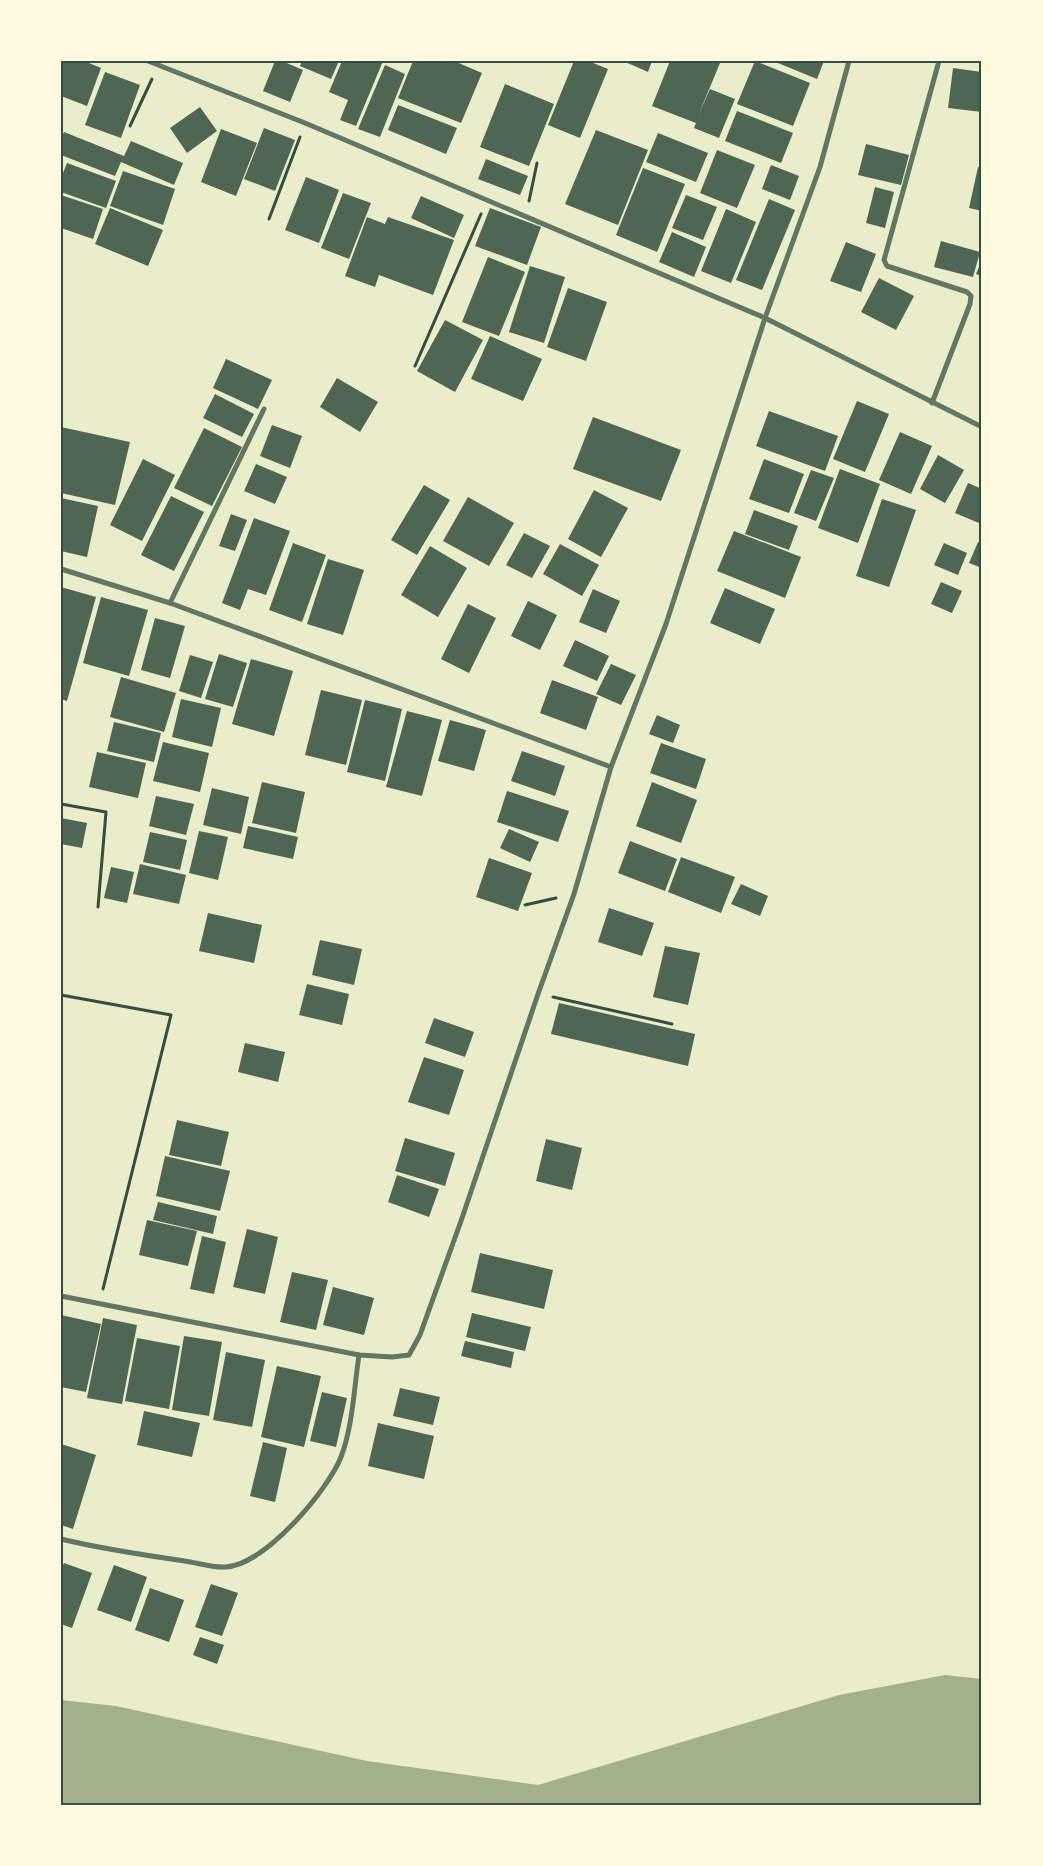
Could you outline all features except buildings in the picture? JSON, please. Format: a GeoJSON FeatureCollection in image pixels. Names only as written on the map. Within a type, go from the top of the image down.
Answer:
{"type":"FeatureCollection","features":[{"type":"Feature","properties":{"kind":"street"},"geometry":{"type":"LineString","coordinates":[[148,61],[305,123],[765,318],[982,427]]}},
{"type":"Feature","properties":{"kind":"street"},"geometry":{"type":"LineString","coordinates":[[61,1296],[359,1356],[392,1357],[409,1355],[420,1335],[462,1221],[538,994],[574,894],[611,767],[666,624],[765,318],[820,167],[849,61]]}},
{"type":"Feature","properties":{"kind":"street"},"geometry":{"type":"LineString","coordinates":[[932,403],[970,304],[971,296],[967,292],[887,266],[884,260],[939,61]]}},
{"type":"Feature","properties":{"kind":"street"},"geometry":{"type":"LineString","coordinates":[[170,603],[264,408]]}},
{"type":"Feature","properties":{"kind":"street"},"geometry":{"type":"LineString","coordinates":[[61,569],[170,603],[611,767]]}},
{"type":"Feature","properties":{"kind":"street"},"geometry":{"type":"LineString","coordinates":[[61,1539],[121,1552],[227,1567],[256,1557],[282,1536],[328,1482],[341,1456],[350,1421],[359,1356]]}},
{"type":"Feature","properties":{"kind":"path"},"geometry":{"type":"LineString","coordinates":[[130,126],[158,65]]}},
{"type":"Feature","properties":{"kind":"path"},"geometry":{"type":"LineString","coordinates":[[269,219],[305,123]]}},
{"type":"Feature","properties":{"kind":"path"},"geometry":{"type":"LineString","coordinates":[[525,216],[537,163]]}},
{"type":"Feature","properties":{"kind":"path"},"geometry":{"type":"LineString","coordinates":[[414,366],[488,200]]}},
{"type":"Feature","properties":{"kind":"path"},"geometry":{"type":"LineString","coordinates":[[61,804],[106,812],[98,907]]}},
{"type":"Feature","properties":{"kind":"path"},"geometry":{"type":"LineString","coordinates":[[526,905],[574,894]]}},
{"type":"Feature","properties":{"kind":"path"},"geometry":{"type":"LineString","coordinates":[[538,994],[672,1024]]}},
{"type":"Feature","properties":{"kind":"path"},"geometry":{"type":"LineString","coordinates":[[61,995],[172,1015],[100,1304]]}},
{"type":"Feature","properties":{"kind":"shaded area"},"geometry":{"type":"Polygon","coordinates":[[[945,1675],[982,1679],[982,1805],[61,1805],[61,1700],[116,1706],[367,1761],[538,1785],[839,1695],[945,1675]]]}}]}
